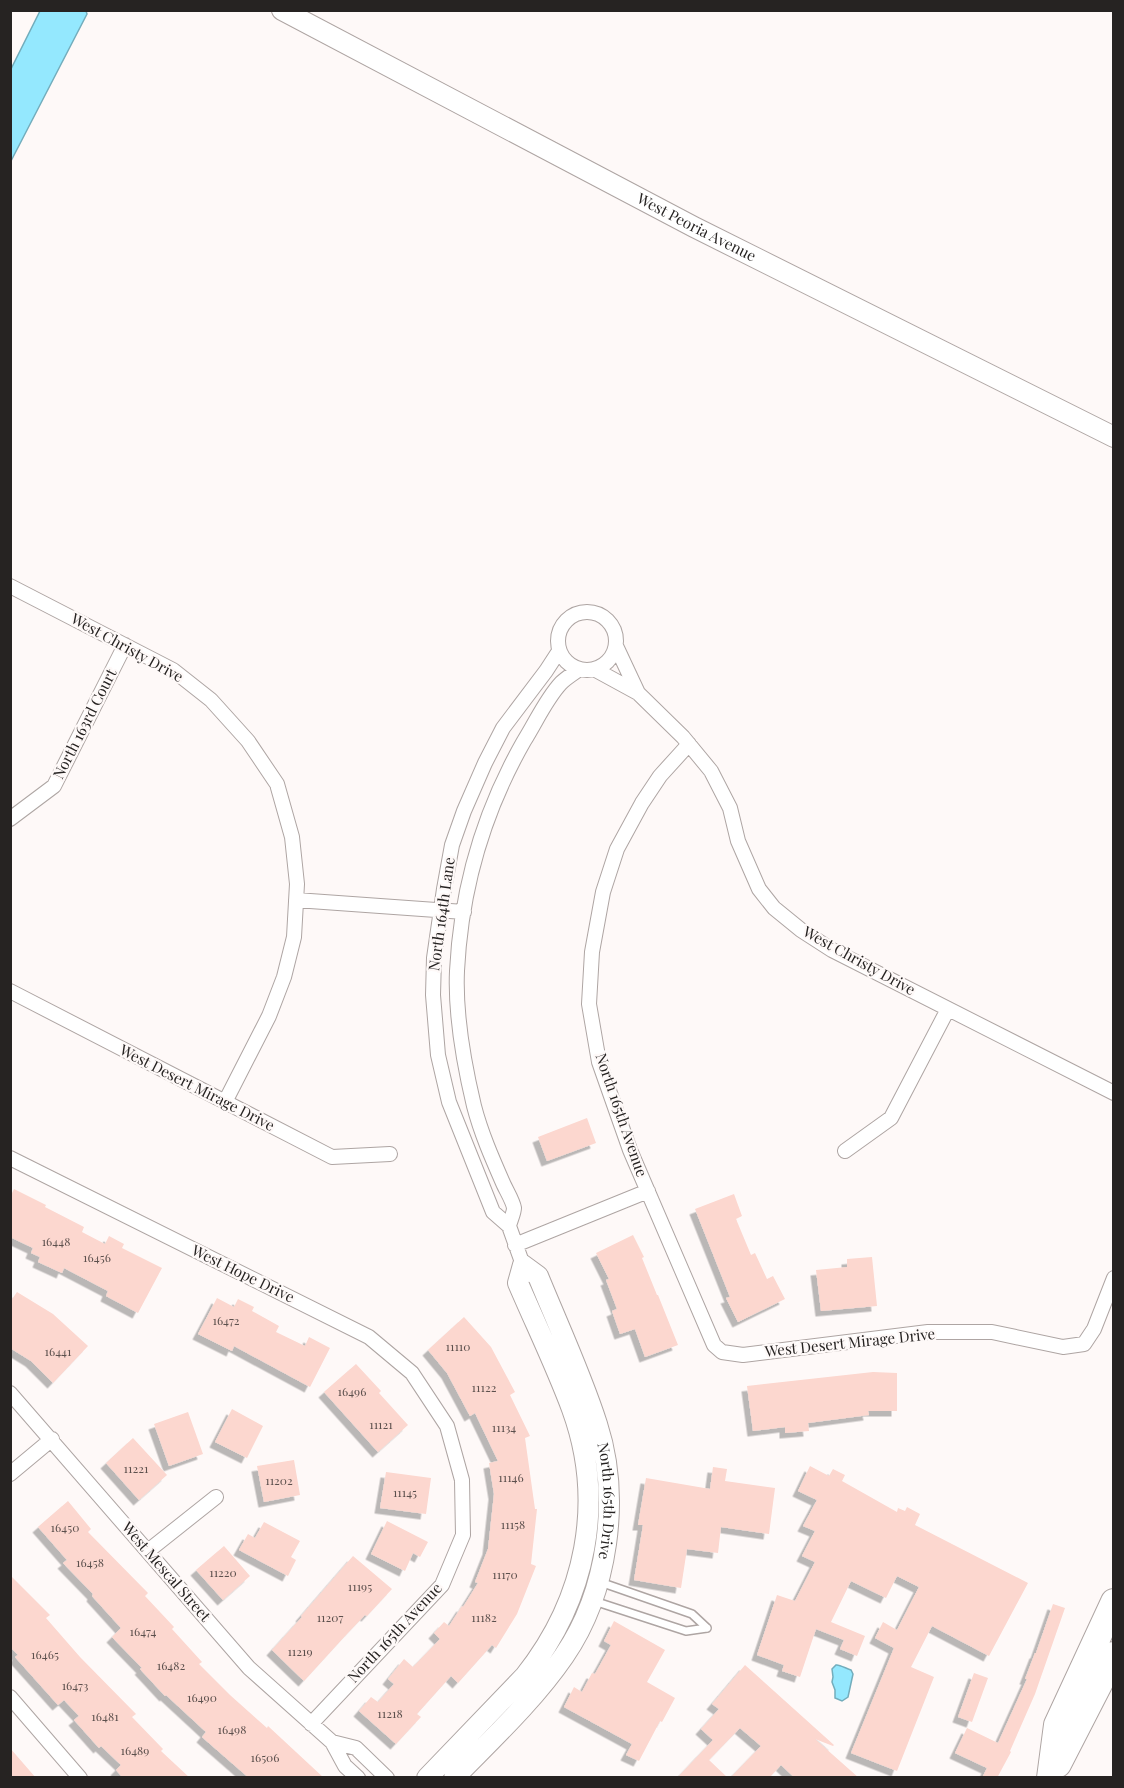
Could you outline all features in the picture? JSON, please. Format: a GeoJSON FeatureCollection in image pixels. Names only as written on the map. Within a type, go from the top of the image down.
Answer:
{"type":"FeatureCollection","features":[{"type":"Feature","properties":{"kind":"highway"},"geometry":{"type":"LineString","coordinates":[[1050,1778],[1057,1725],[1113,1602]]}},
{"type":"Feature","properties":{"kind":"highway"},"geometry":{"type":"LineString","coordinates":[[1050,1778],[1113,1655]]}},
{"type":"Feature","properties":{"kind":"street","name":"West Peoria Avenue"},"geometry":{"type":"LineString","coordinates":[[282,10],[694,227],[1113,437]]}},
{"type":"Feature","properties":{"kind":"street","name":"West Christy Drive"},"geometry":{"type":"LineString","coordinates":[[10,586],[173,670],[211,700],[248,741],[277,784],[292,837],[297,884],[294,938],[285,977],[269,1016],[225,1102]]}},
{"type":"Feature","properties":{"kind":"street","name":"North 164th Lane"},"geometry":{"type":"LineString","coordinates":[[509,1226],[514,1209],[490,1154],[475,1110],[464,1066],[459,1025],[457,972],[464,912],[478,844],[508,770],[550,698],[562,683],[586,669],[606,663],[616,646],[612,627],[606,619],[588,612],[578,613],[563,624],[557,642],[559,651],[503,728],[484,763],[452,845],[434,958],[433,995],[438,1055],[449,1102],[459,1132],[493,1212],[509,1226],[515,1245]]}},
{"type":"Feature","properties":{"kind":"street","name":"North 163rd Court"},"geometry":{"type":"LineString","coordinates":[[10,819],[54,786],[125,645]]}},
{"type":"Feature","properties":{"kind":"street"},"geometry":{"type":"LineString","coordinates":[[616,646],[638,693]]}},
{"type":"Feature","properties":{"kind":"street"},"geometry":{"type":"LineString","coordinates":[[559,651],[570,666],[586,669],[638,693]]}},
{"type":"Feature","properties":{"kind":"street","name":"West Christy Drive"},"geometry":{"type":"LineString","coordinates":[[638,693],[689,744],[711,771],[730,808],[738,841],[759,889],[774,908],[801,930],[832,950],[1113,1093]]}},
{"type":"Feature","properties":{"kind":"street","name":"North 165th Avenue"},"geometry":{"type":"LineString","coordinates":[[689,744],[660,776],[616,849],[603,892],[592,952],[589,1004],[599,1062],[630,1150],[714,1345],[722,1352]]}},
{"type":"Feature","properties":{"kind":"street"},"geometry":{"type":"LineString","coordinates":[[296,900],[464,912]]}},
{"type":"Feature","properties":{"kind":"street","name":"West Desert Mirage Drive"},"geometry":{"type":"LineString","coordinates":[[10,991],[332,1157],[390,1154]]}},
{"type":"Feature","properties":{"kind":"street"},"geometry":{"type":"LineString","coordinates":[[845,1151],[891,1119],[948,1009]]}},
{"type":"Feature","properties":{"kind":"street","name":"West Hope Drive"},"geometry":{"type":"LineString","coordinates":[[10,1158],[369,1337],[412,1373],[447,1426]]}},
{"type":"Feature","properties":{"kind":"street"},"geometry":{"type":"LineString","coordinates":[[515,1245],[648,1191]]}},
{"type":"Feature","properties":{"kind":"street","name":"North 165th Drive"},"geometry":{"type":"LineString","coordinates":[[454,1778],[546,1681],[576,1637],[592,1601],[609,1533],[608,1482],[598,1425],[538,1276],[523,1265],[515,1245]]}},
{"type":"Feature","properties":{"kind":"street","name":"North 165th Drive"},"geometry":{"type":"LineString","coordinates":[[427,1778],[525,1676],[539,1658],[562,1617],[576,1583],[585,1548],[589,1499],[587,1470],[573,1410],[518,1283],[523,1265]]}},
{"type":"Feature","properties":{"kind":"street","name":"West Desert Mirage Drive"},"geometry":{"type":"LineString","coordinates":[[722,1352],[743,1355],[928,1332],[992,1332],[1063,1347],[1084,1344],[1094,1329],[1113,1278]]}},
{"type":"Feature","properties":{"kind":"street","name":"West Mescal Street"},"geometry":{"type":"LineString","coordinates":[[10,1393],[249,1668],[332,1742],[345,1766],[358,1778]]}},
{"type":"Feature","properties":{"kind":"street","name":"North 165th Avenue"},"geometry":{"type":"LineString","coordinates":[[311,1724],[442,1585],[463,1535],[462,1480],[447,1426]]}},
{"type":"Feature","properties":{"kind":"street"},"geometry":{"type":"LineString","coordinates":[[10,1474],[51,1440]]}},
{"type":"Feature","properties":{"kind":"street"},"geometry":{"type":"LineString","coordinates":[[148,1551],[216,1497]]}},
{"type":"Feature","properties":{"kind":"street"},"geometry":{"type":"LineString","coordinates":[[10,1697],[80,1778]]}},
{"type":"Feature","properties":{"kind":"street","name":"West Mescal Street"},"geometry":{"type":"LineString","coordinates":[[332,1742],[356,1748],[387,1778]]}},
{"type":"Feature","properties":{"kind":"lane"},"geometry":{"type":"LineString","coordinates":[[592,1601],[686,1631],[707,1628],[692,1614],[597,1581]]}},
{"type":"Feature","properties":{"kind":"water"},"geometry":{"type":"Polygon","coordinates":[[[40,11],[86,11],[87,14],[11,161],[11,69],[40,11]]]}},
{"type":"Feature","properties":{"kind":"water"},"geometry":{"type":"Polygon","coordinates":[[[836,1665],[851,1670],[853,1674],[848,1697],[842,1701],[835,1698],[832,1682],[832,1669],[836,1665]]]}},
{"type":"Feature","properties":{"kind":"building"},"geometry":{"type":"Polygon","coordinates":[[[587,1118],[596,1143],[547,1161],[538,1137],[587,1118]]]}},
{"type":"Feature","properties":{"kind":"building"},"geometry":{"type":"Polygon","coordinates":[[[14,1189],[84,1227],[82,1232],[105,1244],[109,1236],[124,1244],[122,1248],[162,1268],[138,1313],[106,1296],[108,1291],[64,1268],[62,1273],[38,1262],[40,1257],[31,1253],[33,1248],[10,1237],[10,1197],[14,1189]]]}},
{"type":"Feature","properties":{"kind":"building"},"geometry":{"type":"Polygon","coordinates":[[[734,1194],[742,1216],[736,1219],[751,1255],[755,1253],[767,1279],[773,1276],[785,1299],[738,1322],[726,1298],[730,1297],[695,1209],[734,1194]]]}},
{"type":"Feature","properties":{"kind":"building"},"geometry":{"type":"Polygon","coordinates":[[[633,1235],[644,1257],[642,1258],[678,1345],[645,1357],[635,1329],[620,1334],[612,1311],[617,1309],[606,1280],[609,1279],[596,1253],[633,1235]]]}},
{"type":"Feature","properties":{"kind":"building"},"geometry":{"type":"Polygon","coordinates":[[[872,1257],[877,1306],[821,1311],[816,1270],[847,1267],[847,1259],[872,1257]]]}},
{"type":"Feature","properties":{"kind":"building"},"geometry":{"type":"Polygon","coordinates":[[[17,1292],[53,1314],[88,1346],[53,1383],[31,1361],[10,1348],[10,1302],[17,1292]]]}},
{"type":"Feature","properties":{"kind":"building"},"geometry":{"type":"Polygon","coordinates":[[[217,1298],[234,1307],[238,1299],[254,1307],[252,1311],[279,1326],[276,1332],[305,1346],[309,1337],[330,1348],[310,1387],[234,1346],[232,1351],[198,1334],[217,1298]]]}},
{"type":"Feature","properties":{"kind":"building"},"geometry":{"type":"Polygon","coordinates":[[[464,1317],[491,1347],[515,1392],[510,1395],[530,1436],[525,1438],[535,1509],[537,1509],[531,1564],[536,1566],[517,1614],[496,1648],[492,1645],[458,1683],[451,1676],[417,1714],[421,1717],[396,1744],[359,1711],[371,1697],[378,1702],[394,1684],[388,1679],[404,1659],[413,1667],[440,1639],[434,1633],[444,1622],[449,1626],[463,1607],[478,1583],[475,1582],[488,1549],[494,1494],[489,1463],[498,1461],[475,1413],[470,1416],[447,1373],[428,1350],[464,1317]]]}},
{"type":"Feature","properties":{"kind":"building"},"geometry":{"type":"Polygon","coordinates":[[[356,1364],[408,1425],[378,1452],[324,1392],[356,1364]]]}},
{"type":"Feature","properties":{"kind":"building"},"geometry":{"type":"Polygon","coordinates":[[[873,1372],[897,1373],[897,1411],[868,1411],[869,1415],[808,1423],[809,1431],[785,1433],[785,1427],[753,1431],[747,1386],[873,1372]]]}},
{"type":"Feature","properties":{"kind":"building"},"geometry":{"type":"Polygon","coordinates":[[[232,1409],[263,1426],[247,1458],[215,1442],[232,1409]]]}},
{"type":"Feature","properties":{"kind":"building"},"geometry":{"type":"Polygon","coordinates":[[[188,1412],[203,1454],[169,1466],[154,1424],[188,1412]]]}},
{"type":"Feature","properties":{"kind":"building"},"geometry":{"type":"Polygon","coordinates":[[[133,1438],[167,1475],[139,1500],[106,1463],[133,1438]]]}},
{"type":"Feature","properties":{"kind":"building"},"geometry":{"type":"Polygon","coordinates":[[[294,1460],[300,1495],[264,1502],[257,1466],[294,1460]]]}},
{"type":"Feature","properties":{"kind":"building"},"geometry":{"type":"Polygon","coordinates":[[[810,1466],[829,1476],[833,1469],[845,1475],[842,1481],[897,1512],[898,1508],[905,1511],[907,1507],[920,1514],[915,1525],[1028,1583],[989,1656],[932,1626],[911,1667],[934,1677],[897,1771],[851,1753],[894,1648],[875,1638],[883,1622],[897,1630],[919,1587],[897,1576],[886,1598],[851,1581],[831,1622],[865,1636],[857,1656],[840,1649],[844,1640],[816,1629],[800,1677],[782,1671],[784,1665],[757,1655],[777,1595],[795,1601],[815,1562],[802,1556],[815,1531],[803,1526],[817,1500],[798,1491],[810,1466]]]}},
{"type":"Feature","properties":{"kind":"building"},"geometry":{"type":"Polygon","coordinates":[[[713,1467],[727,1469],[725,1481],[775,1488],[769,1534],[721,1527],[718,1553],[687,1549],[681,1588],[634,1580],[643,1525],[638,1525],[646,1478],[710,1489],[713,1467]]]}},
{"type":"Feature","properties":{"kind":"building"},"geometry":{"type":"Polygon","coordinates":[[[386,1472],[431,1478],[426,1514],[380,1508],[386,1472]]]}},
{"type":"Feature","properties":{"kind":"building"},"geometry":{"type":"Polygon","coordinates":[[[68,1501],[91,1529],[88,1532],[148,1593],[145,1596],[202,1662],[199,1664],[230,1695],[267,1728],[268,1726],[324,1778],[249,1778],[202,1737],[206,1732],[165,1696],[112,1637],[121,1628],[63,1563],[67,1560],[38,1527],[68,1501]]]}},
{"type":"Feature","properties":{"kind":"building"},"geometry":{"type":"Polygon","coordinates":[[[387,1521],[428,1542],[420,1557],[413,1553],[405,1571],[371,1554],[387,1521]]]}},
{"type":"Feature","properties":{"kind":"building"},"geometry":{"type":"Polygon","coordinates":[[[264,1522],[300,1541],[291,1557],[296,1560],[288,1576],[239,1550],[248,1534],[255,1538],[264,1522]]]}},
{"type":"Feature","properties":{"kind":"building"},"geometry":{"type":"Polygon","coordinates":[[[224,1546],[250,1576],[223,1600],[196,1570],[224,1546]]]}},
{"type":"Feature","properties":{"kind":"building"},"geometry":{"type":"Polygon","coordinates":[[[353,1556],[392,1589],[304,1681],[272,1650],[353,1556]]]}},
{"type":"Feature","properties":{"kind":"building"},"geometry":{"type":"Polygon","coordinates":[[[10,1575],[50,1615],[46,1618],[80,1657],[136,1714],[132,1717],[163,1749],[161,1751],[190,1778],[123,1778],[116,1770],[121,1765],[101,1746],[99,1748],[74,1720],[79,1716],[64,1700],[58,1705],[15,1657],[18,1655],[10,1647],[10,1575]]]}},
{"type":"Feature","properties":{"kind":"building"},"geometry":{"type":"Polygon","coordinates":[[[1053,1604],[1065,1608],[1035,1694],[1011,1752],[997,1778],[982,1778],[987,1768],[955,1753],[967,1728],[998,1743],[1027,1679],[1025,1679],[1053,1604]]]}},
{"type":"Feature","properties":{"kind":"building"},"geometry":{"type":"Polygon","coordinates":[[[614,1621],[665,1650],[647,1682],[675,1698],[639,1761],[626,1755],[632,1744],[564,1707],[574,1687],[582,1692],[592,1673],[595,1674],[611,1645],[604,1641],[614,1621]]]}},
{"type":"Feature","properties":{"kind":"building"},"geometry":{"type":"Polygon","coordinates":[[[745,1665],[834,1745],[815,1739],[859,1778],[795,1778],[781,1765],[769,1778],[730,1778],[761,1746],[740,1728],[709,1760],[728,1778],[677,1778],[713,1740],[701,1729],[719,1709],[712,1704],[745,1665]]]}},
{"type":"Feature","properties":{"kind":"building"},"geometry":{"type":"Polygon","coordinates":[[[974,1673],[988,1678],[972,1722],[958,1717],[974,1673]]]}},
{"type":"Feature","properties":{"kind":"building"},"geometry":{"type":"Polygon","coordinates":[[[10,1748],[36,1778],[10,1778],[10,1748]]]}}]}
